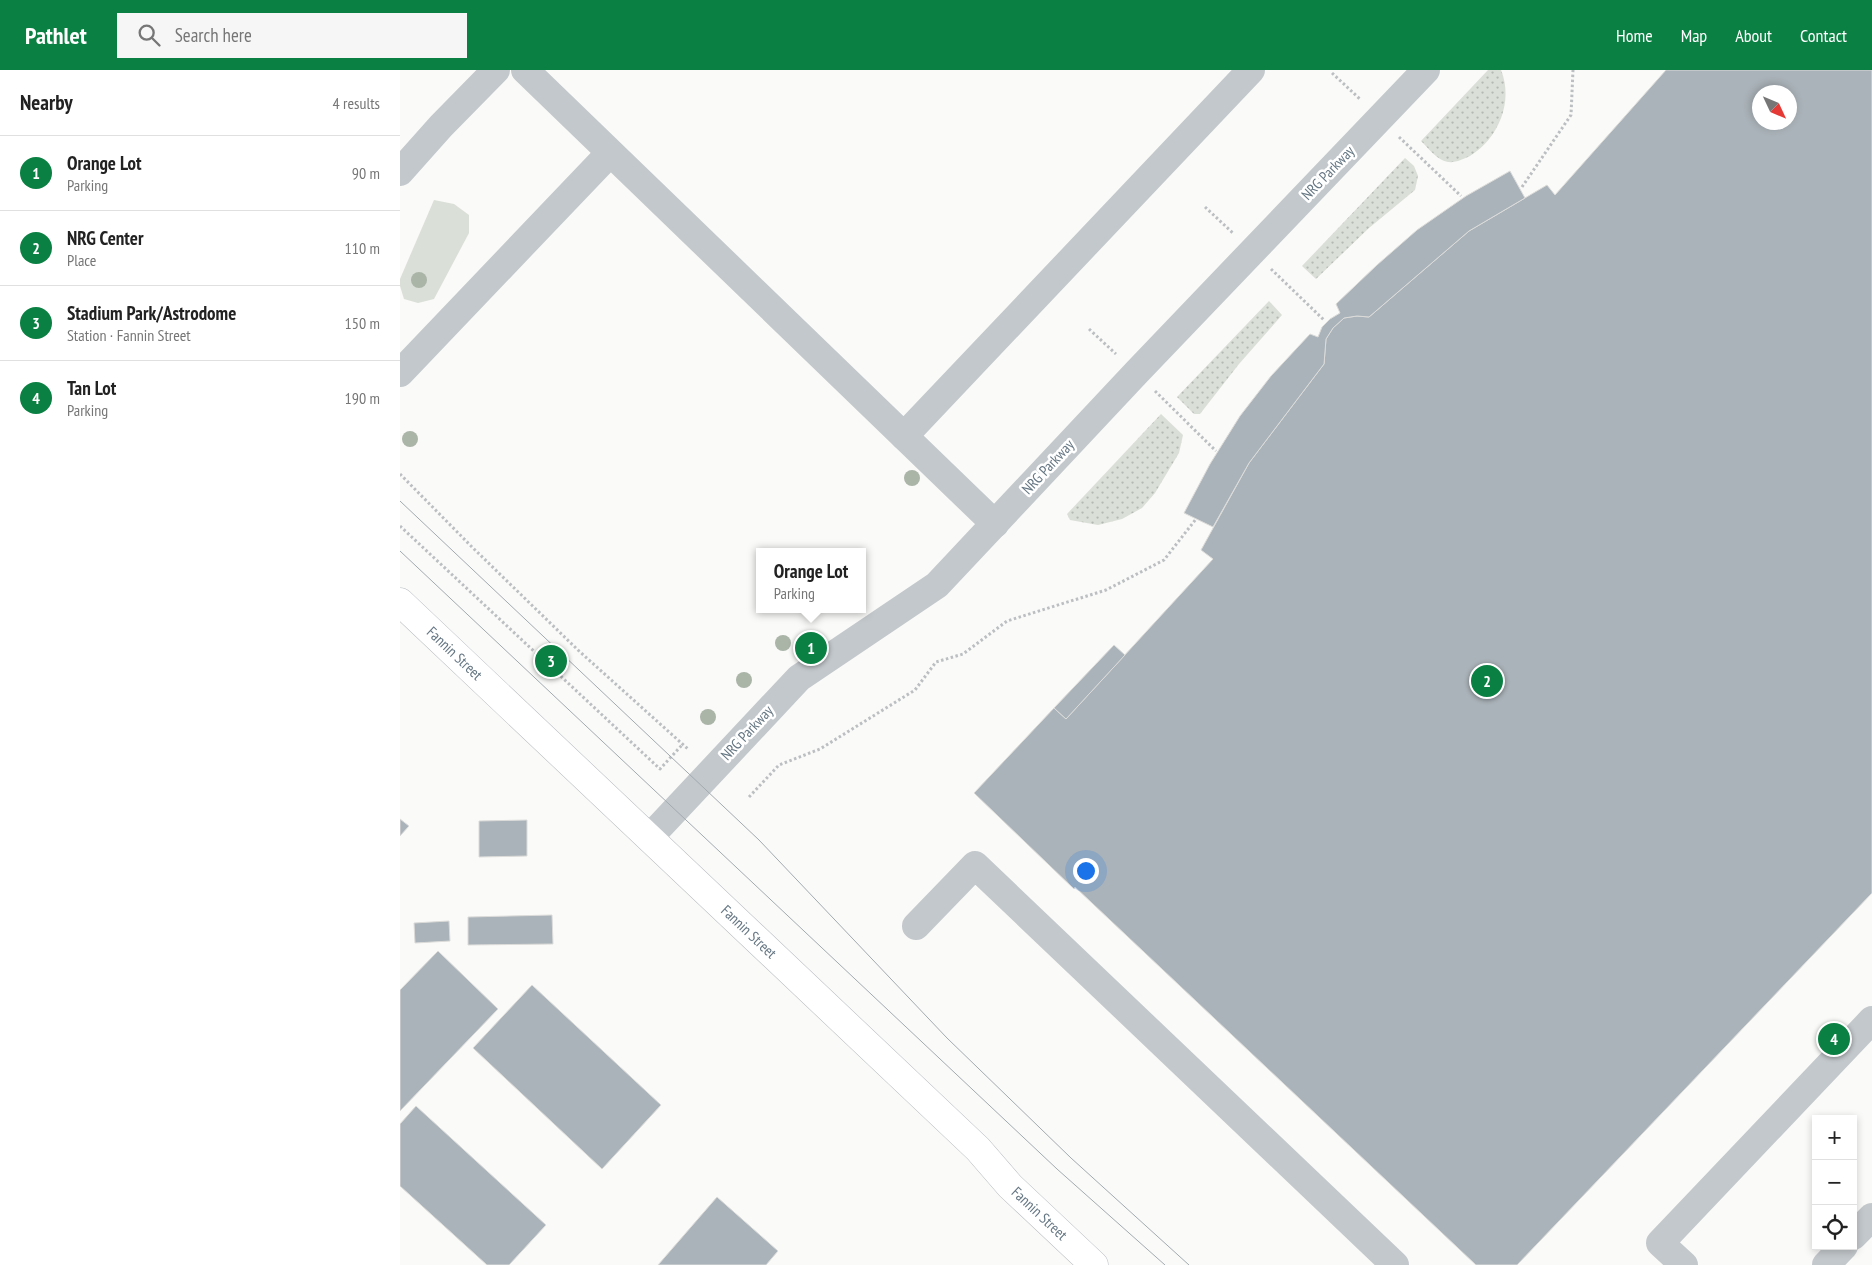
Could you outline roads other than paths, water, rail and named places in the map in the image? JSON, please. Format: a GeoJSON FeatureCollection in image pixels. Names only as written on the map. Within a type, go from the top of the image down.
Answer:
{"type":"FeatureCollection","features":[{"type":"Feature","properties":{"kind":"main road","name":"Fannin Street"},"geometry":{"type":"LineString","coordinates":[[400,602],[978,1149],[1010,1186],[1094,1265]]}},
{"type":"Feature","properties":{"kind":"lane"},"geometry":{"type":"LineString","coordinates":[[400,172],[441,126],[496,70]]}},
{"type":"Feature","properties":{"kind":"lane"},"geometry":{"type":"LineString","coordinates":[[526,70],[995,524]]}},
{"type":"Feature","properties":{"kind":"lane"},"geometry":{"type":"LineString","coordinates":[[904,436],[1252,70]]}},
{"type":"Feature","properties":{"kind":"lane","name":"NRG Parkway"},"geometry":{"type":"LineString","coordinates":[[649,838],[799,678],[937,585],[1136,373],[1426,70]]}},
{"type":"Feature","properties":{"kind":"lane"},"geometry":{"type":"LineString","coordinates":[[400,373],[610,152]]}},
{"type":"Feature","properties":{"kind":"lane"},"geometry":{"type":"LineString","coordinates":[[916,926],[975,865],[1395,1265]]}},
{"type":"Feature","properties":{"kind":"lane"},"geometry":{"type":"LineString","coordinates":[[1684,1265],[1660,1243],[1872,1020]]}},
{"type":"Feature","properties":{"kind":"lane"},"geometry":{"type":"LineString","coordinates":[[1857,1232],[1872,1217]]}},
{"type":"Feature","properties":{"kind":"lane"},"geometry":{"type":"LineString","coordinates":[[1826,1265],[1840,1250]]}},
{"type":"Feature","properties":{"kind":"tram line"},"geometry":{"type":"LineString","coordinates":[[400,501],[759,840],[947,1038],[1071,1158],[1189,1265]]}},
{"type":"Feature","properties":{"kind":"tram line"},"geometry":{"type":"LineString","coordinates":[[400,551],[1057,1169],[1165,1265]]}},
{"type":"Feature","properties":{"kind":"place","name":"Orange Lot"},"geometry":{"type":"Point","coordinates":[811,648]}},
{"type":"Feature","properties":{"kind":"place","name":"Stadium Park/Astrodome"},"geometry":{"type":"Point","coordinates":[551,661]}},
{"type":"Feature","properties":{"kind":"place","name":"NRG Center"},"geometry":{"type":"Point","coordinates":[1487,681]}},
{"type":"Feature","properties":{"kind":"place","name":"Tan Lot"},"geometry":{"type":"Point","coordinates":[1834,1039]}}]}
